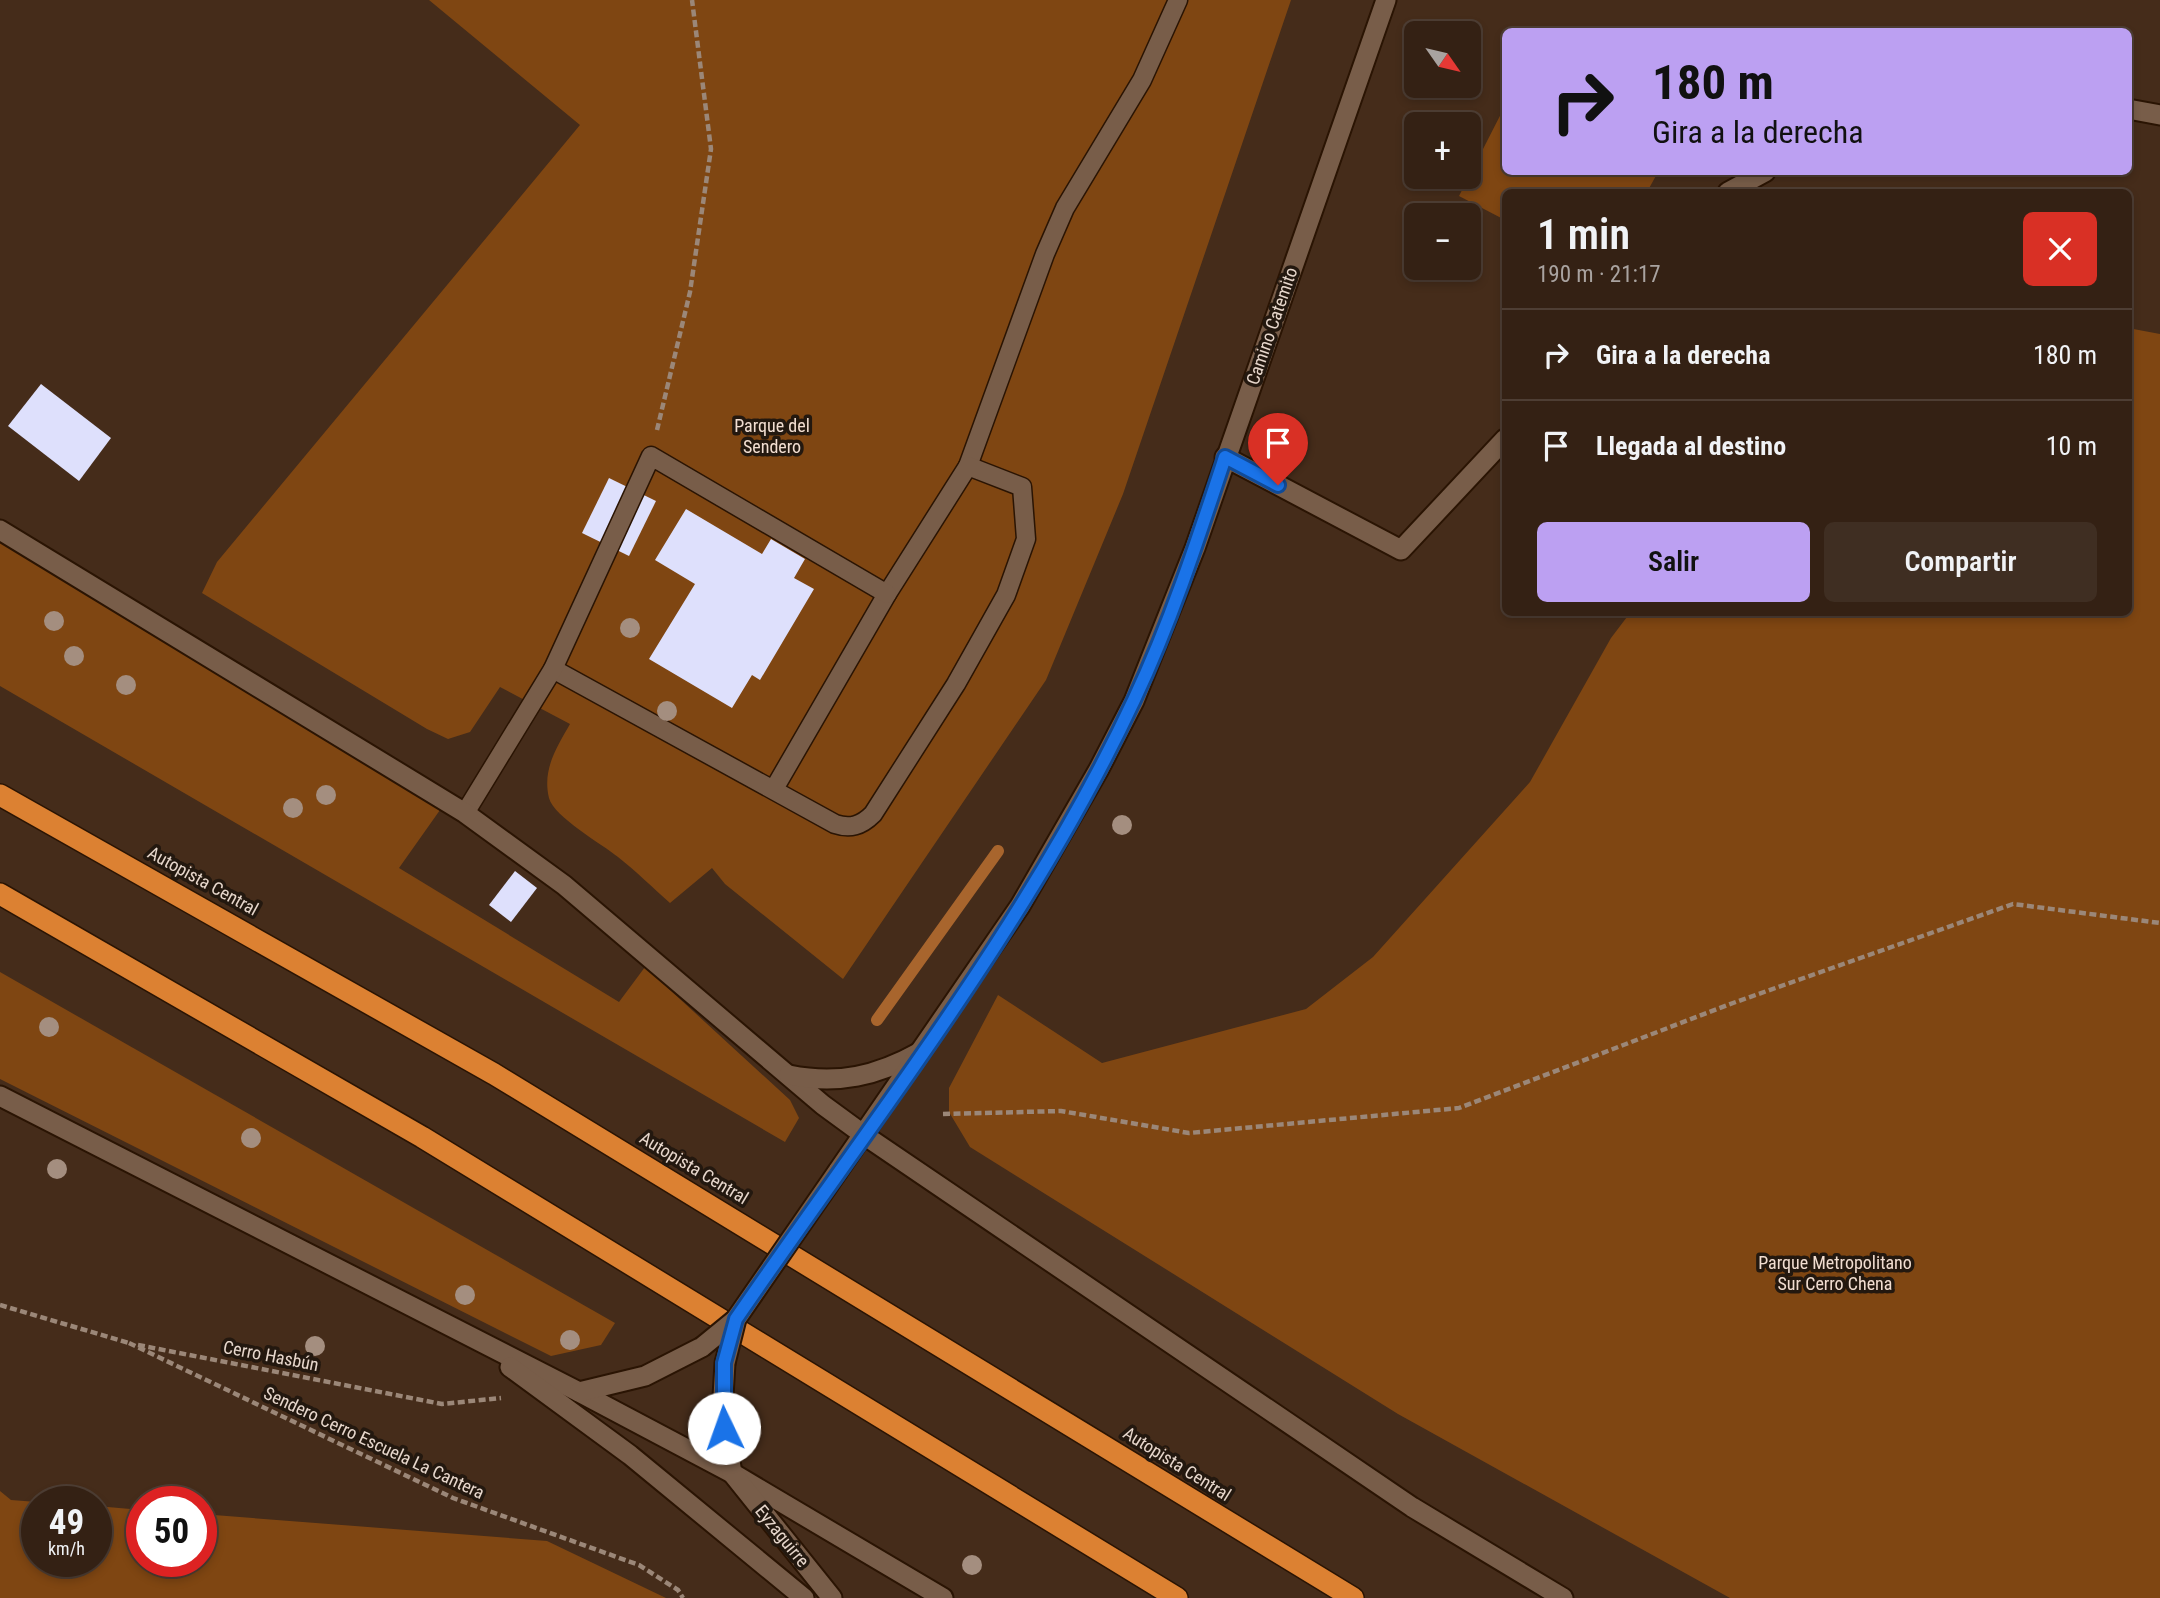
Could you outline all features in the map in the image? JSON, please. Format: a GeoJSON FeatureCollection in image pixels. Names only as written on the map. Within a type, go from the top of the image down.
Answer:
{"type":"FeatureCollection","features":[{"type":"Feature","properties":{"kind":"highway","name":"Autopista Central"},"geometry":{"type":"LineString","coordinates":[[0,795],[284,952],[506,1081],[1353,1598]]}},
{"type":"Feature","properties":{"kind":"highway"},"geometry":{"type":"LineString","coordinates":[[0,894],[422,1136],[1177,1598]]}},
{"type":"Feature","properties":{"kind":"main road","name":"Camino Catemito"},"geometry":{"type":"LineString","coordinates":[[732,1473],[722,1413],[724,1363],[736,1319],[924,1050],[1020,906],[1099,769],[1164,633],[1386,0]]}},
{"type":"Feature","properties":{"kind":"main road"},"geometry":{"type":"LineString","coordinates":[[2132,110],[2160,115]]}},
{"type":"Feature","properties":{"kind":"main road"},"geometry":{"type":"LineString","coordinates":[[1734,189],[1759,175]]}},
{"type":"Feature","properties":{"kind":"main road"},"geometry":{"type":"LineString","coordinates":[[1225,457],[1401,550],[1502,442]]}},
{"type":"Feature","properties":{"kind":"main road"},"geometry":{"type":"LineString","coordinates":[[0,530],[465,813],[564,885],[864,1135],[1412,1507],[1563,1598]]}},
{"type":"Feature","properties":{"kind":"main road"},"geometry":{"type":"LineString","coordinates":[[789,1075],[834,1080],[856,1078],[879,1072],[924,1050]]}},
{"type":"Feature","properties":{"kind":"main road"},"geometry":{"type":"LineString","coordinates":[[0,1096],[732,1473],[943,1598]]}},
{"type":"Feature","properties":{"kind":"main road"},"geometry":{"type":"LineString","coordinates":[[579,1392],[645,1376],[702,1347],[736,1319]]}},
{"type":"Feature","properties":{"kind":"main road"},"geometry":{"type":"LineString","coordinates":[[445,1323],[538,1388],[681,1495],[804,1598]]}},
{"type":"Feature","properties":{"kind":"main road","name":"Eyzaguirre"},"geometry":{"type":"LineString","coordinates":[[732,1473],[832,1598]]}},
{"type":"Feature","properties":{"kind":"lane"},"geometry":{"type":"LineString","coordinates":[[774,789],[887,594],[968,466],[1045,254],[1065,208],[1142,80],[1178,0]]}},
{"type":"Feature","properties":{"kind":"lane"},"geometry":{"type":"LineString","coordinates":[[465,813],[553,669],[651,456],[887,594]]}},
{"type":"Feature","properties":{"kind":"lane"},"geometry":{"type":"LineString","coordinates":[[553,669],[835,824],[849,827],[866,821],[956,684],[1006,595],[1026,539],[1022,487],[968,466]]}},
{"type":"Feature","properties":{"kind":"path"},"geometry":{"type":"LineString","coordinates":[[651,456],[690,292],[711,149],[692,0]]}},
{"type":"Feature","properties":{"kind":"path"},"geometry":{"type":"LineString","coordinates":[[943,1114],[1061,1111],[1189,1133],[1459,1108],[1733,1003],[2013,904],[2160,923]]}},
{"type":"Feature","properties":{"kind":"path","name":"Cerro Hasbún"},"geometry":{"type":"LineString","coordinates":[[0,1305],[129,1343],[442,1404],[509,1398],[538,1388]]}},
{"type":"Feature","properties":{"kind":"path","name":"Sendero Cerro Escuela La Cantera"},"geometry":{"type":"LineString","coordinates":[[129,1343],[453,1498],[639,1565],[678,1590],[683,1598]]}},
{"type":"Feature","properties":{"kind":"green space","name":"Parque del Sendero"},"geometry":{"type":"Polygon","coordinates":[[[429,0],[1291,0],[1123,494],[1046,680],[843,979],[725,884],[712,868],[670,903],[625,862],[579,830],[560,813],[549,798],[549,768],[570,724],[500,687],[470,732],[448,739],[427,729],[202,593],[217,562],[580,125],[429,0]]]}},
{"type":"Feature","properties":{"kind":"green space"},"geometry":{"type":"Polygon","coordinates":[[[1502,112],[1502,175],[1656,175],[1649,189],[1502,189],[1502,218],[1481,207],[1481,203],[1472,203],[1459,196],[1463,189],[1481,189],[1481,153],[1502,112]]]}},
{"type":"Feature","properties":{"kind":"green space","name":"Parque Metropolitano Sur Cerro Chena"},"geometry":{"type":"Polygon","coordinates":[[[2132,329],[2160,334],[2160,1598],[1730,1598],[1398,1414],[970,1147],[949,1112],[949,1088],[998,995],[1102,1063],[1306,1009],[1373,957],[1530,782],[1611,638],[1628,616],[2132,616],[2132,329]]]}},
{"type":"Feature","properties":{"kind":"green space"},"geometry":{"type":"Polygon","coordinates":[[[0,542],[440,810],[399,868],[619,1002],[645,967],[790,1100],[799,1118],[785,1142],[0,686],[0,542]]]}},
{"type":"Feature","properties":{"kind":"green space"},"geometry":{"type":"Polygon","coordinates":[[[0,972],[615,1323],[601,1345],[551,1356],[0,1079],[0,972]]]}},
{"type":"Feature","properties":{"kind":"green space"},"geometry":{"type":"Polygon","coordinates":[[[0,1491],[11,1500],[21,1501],[21,1577],[112,1577],[112,1507],[126,1509],[126,1577],[217,1577],[217,1515],[547,1541],[666,1598],[0,1598],[0,1491]]]}},
{"type":"Feature","properties":{"kind":"building"},"geometry":{"type":"Polygon","coordinates":[[[41,384],[111,438],[79,481],[8,426],[41,384]]]}},
{"type":"Feature","properties":{"kind":"building"},"geometry":{"type":"Polygon","coordinates":[[[609,478],[656,501],[629,556],[582,533],[609,478]]]}},
{"type":"Feature","properties":{"kind":"building"},"geometry":{"type":"Polygon","coordinates":[[[686,509],[762,554],[771,539],[805,559],[794,578],[814,589],[760,680],[752,675],[732,708],[649,659],[695,584],[655,560],[686,509]]]}},
{"type":"Feature","properties":{"kind":"building"},"geometry":{"type":"Polygon","coordinates":[[[515,871],[537,888],[511,922],[489,905],[515,871]]]}},
{"type":"Feature","properties":{"kind":"waterway"},"geometry":{"type":"LineString","coordinates":[[877,1020],[998,851]]}},
{"type":"Feature","properties":{"kind":"route"},"geometry":{"type":"LineString","coordinates":[[724,1428],[724,1363],[736,1319],[1007,927],[1075,812],[1134,701],[1164,633],[1225,457],[1278,485]]}}]}
